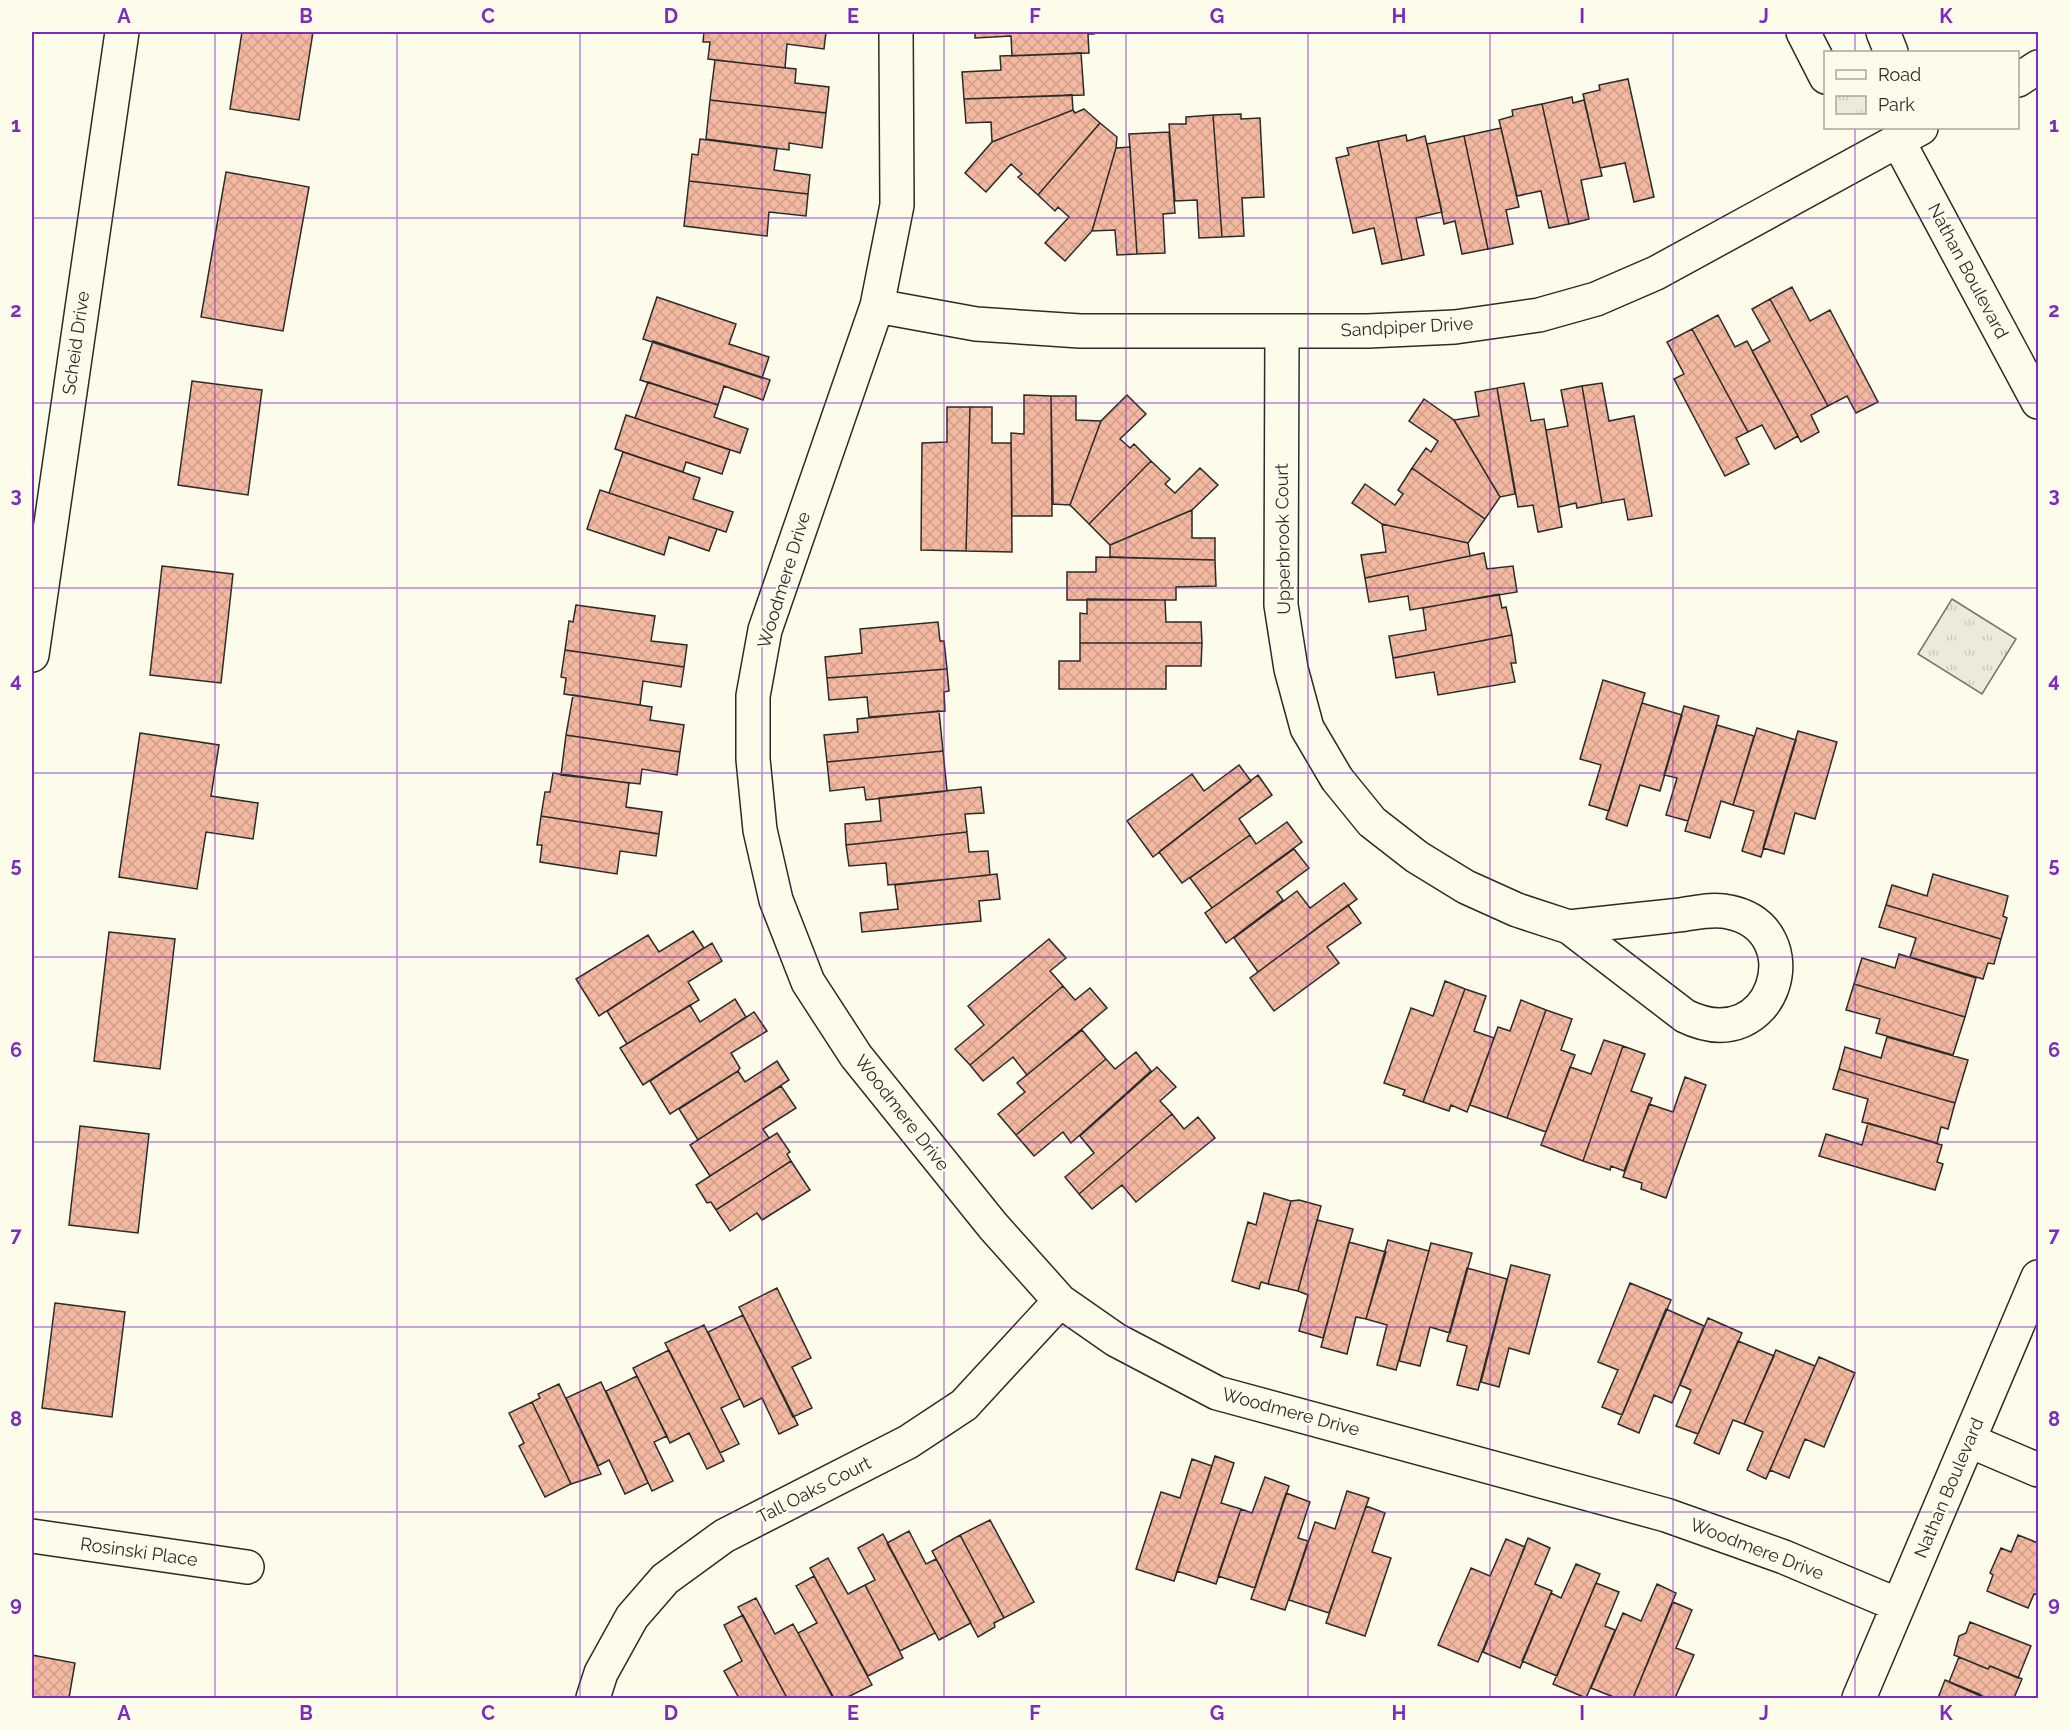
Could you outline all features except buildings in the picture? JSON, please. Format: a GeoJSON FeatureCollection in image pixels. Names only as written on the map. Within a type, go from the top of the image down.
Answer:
{"type":"FeatureCollection","features":[{"type":"Feature","properties":{"kind":"street","name":"Scheid Drive"},"geometry":{"type":"LineString","coordinates":[[32,655],[122,32]]}},
{"type":"Feature","properties":{"kind":"street","name":"Woodmere Drive"},"geometry":{"type":"LineString","coordinates":[[896,32],[897,205],[877,306],[765,630],[753,696],[753,759],[759,830],[776,900],[808,982],[863,1065],[993,1226],[1060,1301],[1116,1340],[1217,1393],[1666,1515],[1784,1557],[1898,1605]]}},
{"type":"Feature","properties":{"kind":"street"},"geometry":{"type":"LineString","coordinates":[[1803,32],[1824,73]]}},
{"type":"Feature","properties":{"kind":"street"},"geometry":{"type":"LineString","coordinates":[[1883,32],[1891,51]]}},
{"type":"Feature","properties":{"kind":"street"},"geometry":{"type":"LineString","coordinates":[[2019,79],[2038,67]]}},
{"type":"Feature","properties":{"kind":"street","name":"Sandpiper Drive"},"geometry":{"type":"LineString","coordinates":[[877,306],[976,324],[1080,331],[1282,332],[1455,327],[1539,315],[1596,299],[1656,273],[1899,130]]}},
{"type":"Feature","properties":{"kind":"street","name":"Nathan Boulevard"},"geometry":{"type":"LineString","coordinates":[[1899,130],[2038,402]]}},
{"type":"Feature","properties":{"kind":"street","name":"Upperbrook Court"},"geometry":{"type":"LineString","coordinates":[[1282,332],[1281,605],[1291,669],[1307,728],[1337,779],[1372,822],[1417,857],[1466,887],[1517,910],[1569,927],[1684,1016],[1702,1024],[1720,1026],[1744,1021],[1762,1007],[1774,986],[1776,973],[1773,949],[1761,929],[1740,915],[1716,910],[1569,927]]}},
{"type":"Feature","properties":{"kind":"street","name":"Nathan Boulevard"},"geometry":{"type":"LineString","coordinates":[[1859,1698],[2038,1277]]}},
{"type":"Feature","properties":{"kind":"street","name":"Tall Oaks Court"},"geometry":{"type":"LineString","coordinates":[[593,1698],[601,1672],[632,1617],[665,1579],[724,1536],[908,1442],[964,1405],[1060,1301]]}},
{"type":"Feature","properties":{"kind":"street"},"geometry":{"type":"LineString","coordinates":[[1970,1441],[2038,1470]]}},
{"type":"Feature","properties":{"kind":"street","name":"Rosinski Place"},"geometry":{"type":"LineString","coordinates":[[32,1536],[246,1567]]}},
{"type":"Feature","properties":{"kind":"green space"},"geometry":{"type":"Polygon","coordinates":[[[1952,599],[2016,639],[1982,694],[1918,654],[1952,599]]]}}]}
